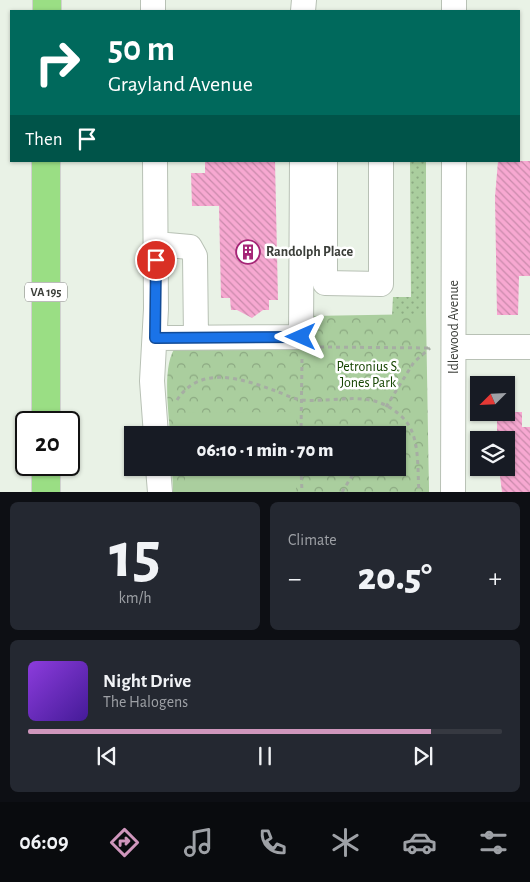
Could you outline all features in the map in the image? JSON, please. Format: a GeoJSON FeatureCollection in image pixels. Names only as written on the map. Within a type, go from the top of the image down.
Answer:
{"type":"FeatureCollection","features":[{"type":"Feature","properties":{"kind":"highway","name":"VA 195"},"geometry":{"type":"LineString","coordinates":[[46,162],[46,411]]}},
{"type":"Feature","properties":{"kind":"highway"},"geometry":{"type":"LineString","coordinates":[[46,476],[46,492]]}},
{"type":"Feature","properties":{"kind":"street"},"geometry":{"type":"LineString","coordinates":[[155,162],[155,338],[152,381],[155,426]]}},
{"type":"Feature","properties":{"kind":"street"},"geometry":{"type":"LineString","coordinates":[[155,338],[196,337],[302,342],[302,162]]}},
{"type":"Feature","properties":{"kind":"street"},"geometry":{"type":"LineString","coordinates":[[325,283],[326,162]]}},
{"type":"Feature","properties":{"kind":"street"},"geometry":{"type":"LineString","coordinates":[[301,282],[381,284],[381,162]]}},
{"type":"Feature","properties":{"kind":"street","name":"Idlewood Avenue"},"geometry":{"type":"LineString","coordinates":[[453,492],[454,162]]}},
{"type":"Feature","properties":{"kind":"street"},"geometry":{"type":"LineString","coordinates":[[156,244],[190,247],[194,256],[196,337]]}},
{"type":"Feature","properties":{"kind":"street"},"geometry":{"type":"LineString","coordinates":[[454,347],[530,347]]}},
{"type":"Feature","properties":{"kind":"street"},"geometry":{"type":"LineString","coordinates":[[159,476],[160,492]]}},
{"type":"Feature","properties":{"kind":"path"},"geometry":{"type":"LineString","coordinates":[[301,426],[302,342],[431,348],[414,362],[386,407]]}},
{"type":"Feature","properties":{"kind":"path"},"geometry":{"type":"LineString","coordinates":[[176,408],[177,401],[184,390],[193,382],[219,377],[266,388],[301,400],[367,398],[401,415],[410,426],[416,447],[419,492]]}},
{"type":"Feature","properties":{"kind":"path"},"geometry":{"type":"LineString","coordinates":[[302,476],[302,492]]}},
{"type":"Feature","properties":{"kind":"path"},"geometry":{"type":"LineString","coordinates":[[342,492],[352,476]]}},
{"type":"Feature","properties":{"kind":"green space"},"geometry":{"type":"Polygon","coordinates":[[[410,162],[426,162],[426,314],[420,315],[429,492],[406,442],[406,426],[305,426],[312,343],[310,316],[392,316],[393,297],[411,297],[410,162]]]}},
{"type":"Feature","properties":{"kind":"green space","name":"Petronius S. Jones Park"},"geometry":{"type":"Polygon","coordinates":[[[426,314],[429,492],[173,492],[172,476],[406,476],[406,426],[169,426],[167,375],[172,353],[177,345],[311,343],[310,316],[426,314]]]}},
{"type":"Feature","properties":{"kind":"green space"},"geometry":{"type":"Polygon","coordinates":[[[296,412],[296,426],[184,426],[184,413],[296,412]]]}},
{"type":"Feature","properties":{"kind":"green space"},"geometry":{"type":"Polygon","coordinates":[[[185,476],[296,476],[296,492],[185,492],[185,476]]]}},
{"type":"Feature","properties":{"kind":"building"},"geometry":{"type":"Polygon","coordinates":[[[530,161],[530,276],[519,276],[518,315],[497,315],[495,197],[498,162],[530,161]]]}},
{"type":"Feature","properties":{"kind":"building","name":"Randolph Place"},"geometry":{"type":"Polygon","coordinates":[[[205,162],[275,162],[278,300],[269,300],[269,310],[263,310],[252,318],[237,310],[231,310],[230,298],[221,298],[219,206],[192,206],[191,173],[205,173],[205,162]]]}},
{"type":"Feature","properties":{"kind":"building"},"geometry":{"type":"Polygon","coordinates":[[[515,412],[522,412],[522,427],[530,427],[530,492],[502,492],[500,476],[515,476],[515,431],[497,431],[497,421],[515,421],[515,412]]]}},
{"type":"Feature","properties":{"kind":"place","name":"Randolph Place"},"geometry":{"type":"Point","coordinates":[248,252]}},
{"type":"Feature","properties":{"kind":"route"},"geometry":{"type":"LineString","coordinates":[[156,260],[155,338],[301,337]]}}]}
